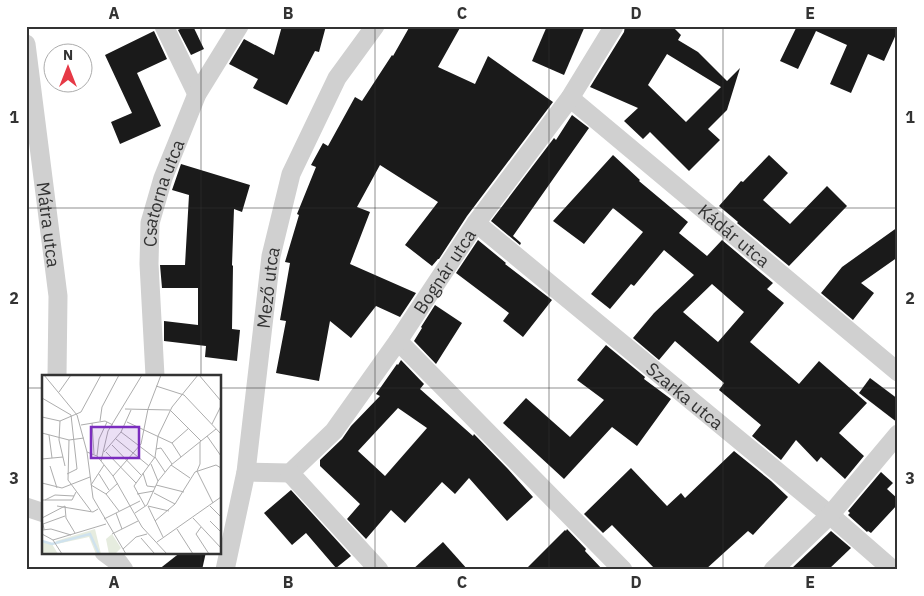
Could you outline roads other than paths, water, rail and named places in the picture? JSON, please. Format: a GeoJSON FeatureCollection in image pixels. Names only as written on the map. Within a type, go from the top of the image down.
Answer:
{"type":"FeatureCollection","features":[{"type":"Feature","properties":{"kind":"street"},"geometry":{"type":"LineString","coordinates":[[164,26],[197,94]]}},
{"type":"Feature","properties":{"kind":"street","name":"Csatorna utca"},"geometry":{"type":"LineString","coordinates":[[154,375],[149,264],[150,223],[163,178],[197,94],[239,26]]}},
{"type":"Feature","properties":{"kind":"street","name":"Mező utca"},"geometry":{"type":"LineString","coordinates":[[225,570],[246,472],[271,256],[291,174],[336,78],[375,26]]}},
{"type":"Feature","properties":{"kind":"street","name":"Bognár utca"},"geometry":{"type":"LineString","coordinates":[[290,473],[334,431],[398,341],[476,223],[570,98],[614,26]]}},
{"type":"Feature","properties":{"kind":"street","name":"Mátra utca"},"geometry":{"type":"LineString","coordinates":[[26,44],[58,296],[57,375]]}},
{"type":"Feature","properties":{"kind":"street","name":"Kádár utca"},"geometry":{"type":"LineString","coordinates":[[570,98],[898,372]]}},
{"type":"Feature","properties":{"kind":"street","name":"Szarka utca"},"geometry":{"type":"LineString","coordinates":[[476,223],[830,515],[893,570]]}},
{"type":"Feature","properties":{"kind":"street"},"geometry":{"type":"LineString","coordinates":[[398,341],[623,570]]}},
{"type":"Feature","properties":{"kind":"street"},"geometry":{"type":"LineString","coordinates":[[773,570],[830,515],[898,434]]}},
{"type":"Feature","properties":{"kind":"street"},"geometry":{"type":"LineString","coordinates":[[246,472],[290,473],[379,570]]}},
{"type":"Feature","properties":{"kind":"street"},"geometry":{"type":"LineString","coordinates":[[26,507],[42,512]]}}]}
